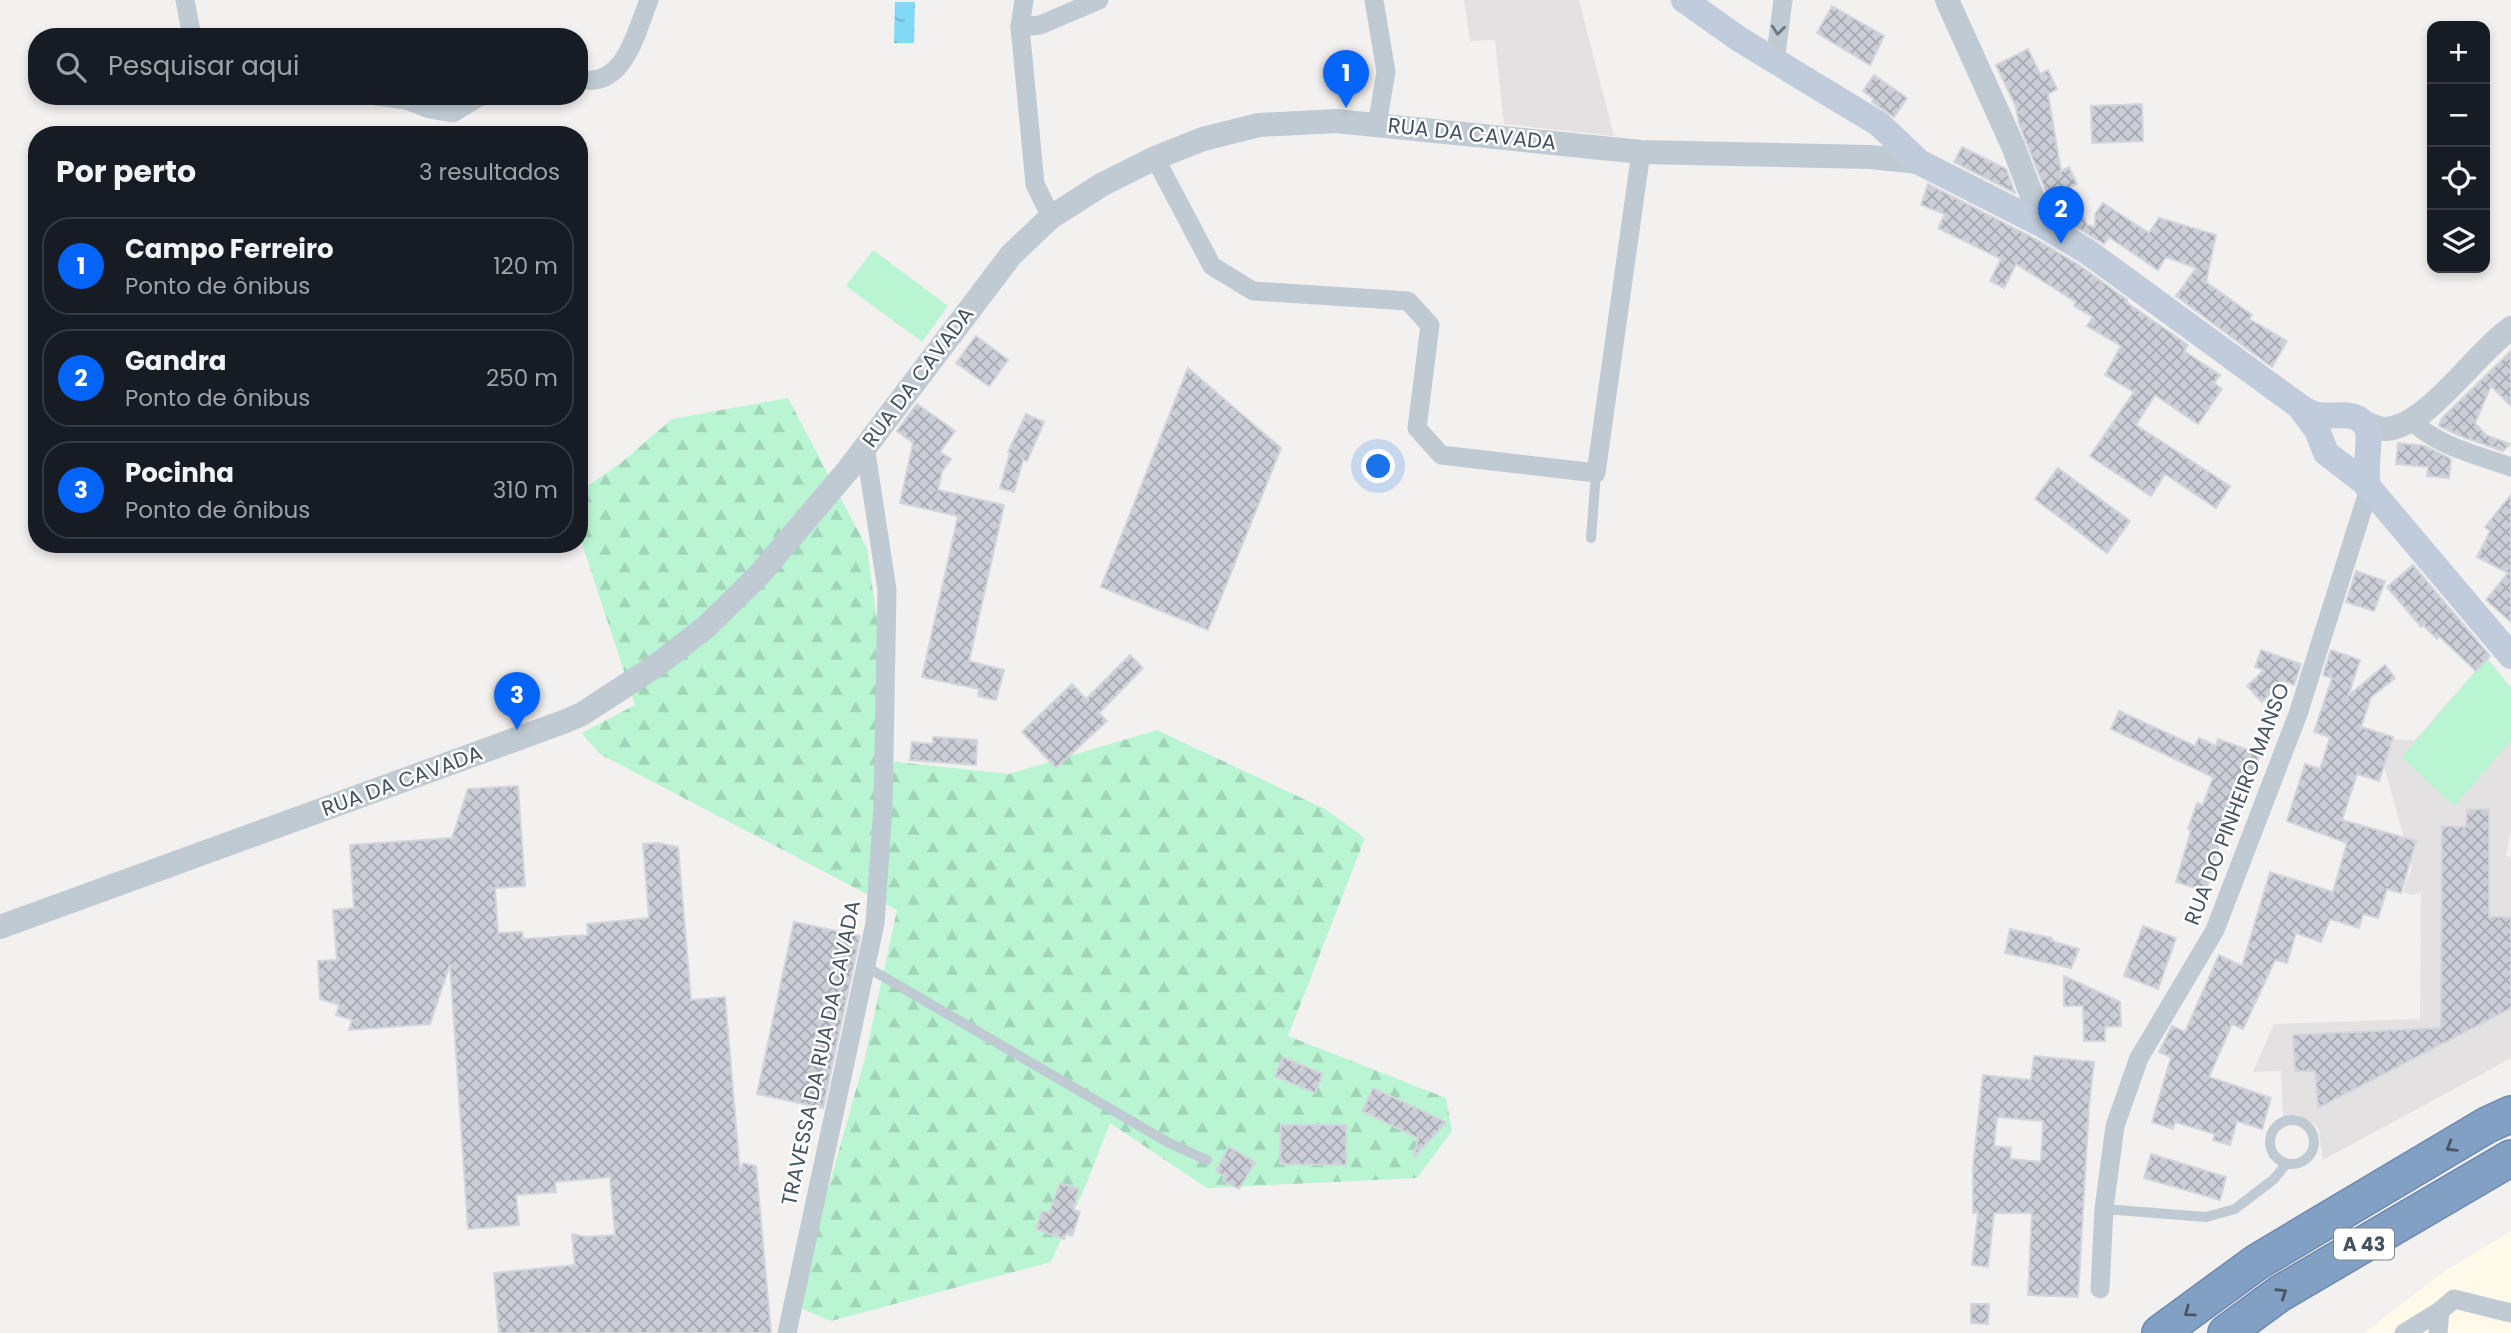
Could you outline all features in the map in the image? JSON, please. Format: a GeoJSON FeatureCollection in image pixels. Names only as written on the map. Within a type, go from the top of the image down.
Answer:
{"type":"FeatureCollection","features":[{"type":"Feature","properties":{"kind":"highway","name":"A 43"},"geometry":{"type":"LineString","coordinates":[[2161,1333],[2257,1262],[2487,1125],[2511,1114]]}},
{"type":"Feature","properties":{"kind":"highway","name":"A 43"},"geometry":{"type":"LineString","coordinates":[[2226,1333],[2279,1294],[2511,1158]]}},
{"type":"Feature","properties":{"kind":"main road"},"geometry":{"type":"LineString","coordinates":[[1684,0],[1739,39],[1879,124],[1919,162],[2043,225],[2088,252],[2299,406],[2317,415],[2351,417],[2368,428],[2370,436],[2365,468],[2369,489]]}},
{"type":"Feature","properties":{"kind":"main road"},"geometry":{"type":"LineString","coordinates":[[2299,406],[2317,429],[2327,452],[2339,462],[2354,461],[2367,450]]}},
{"type":"Feature","properties":{"kind":"main road"},"geometry":{"type":"LineString","coordinates":[[2351,417],[2333,418],[2323,430],[2327,452],[2358,475],[2511,656]]}},
{"type":"Feature","properties":{"kind":"street"},"geometry":{"type":"LineString","coordinates":[[185,0],[190,28]]}},
{"type":"Feature","properties":{"kind":"street"},"geometry":{"type":"LineString","coordinates":[[588,81],[608,76],[623,64],[649,0]]}},
{"type":"Feature","properties":{"kind":"street"},"geometry":{"type":"LineString","coordinates":[[1024,0],[1020,27],[1035,184],[1051,217]]}},
{"type":"Feature","properties":{"kind":"street"},"geometry":{"type":"LineString","coordinates":[[1020,27],[1040,25],[1099,0]]}},
{"type":"Feature","properties":{"kind":"street"},"geometry":{"type":"LineString","coordinates":[[1374,0],[1386,72],[1377,125]]}},
{"type":"Feature","properties":{"kind":"street"},"geometry":{"type":"LineString","coordinates":[[1775,61],[1783,0]]}},
{"type":"Feature","properties":{"kind":"street"},"geometry":{"type":"LineString","coordinates":[[1947,0],[2013,146],[2043,225]]}},
{"type":"Feature","properties":{"kind":"street"},"geometry":{"type":"LineString","coordinates":[[419,105],[453,113],[466,105]]}},
{"type":"Feature","properties":{"kind":"street","name":"RUA DA CAVADA"},"geometry":{"type":"LineString","coordinates":[[0,927],[582,714],[657,665],[706,627],[760,575],[848,470],[1012,255],[1051,217],[1103,184],[1155,158],[1202,139],[1259,125],[1336,121],[1641,152],[1870,157],[1919,162]]}},
{"type":"Feature","properties":{"kind":"street"},"geometry":{"type":"LineString","coordinates":[[1155,158],[1212,266],[1253,291],[1408,301],[1430,325],[1417,428],[1441,455],[1596,473],[1641,152]]}},
{"type":"Feature","properties":{"kind":"street"},"geometry":{"type":"LineString","coordinates":[[2367,450],[2377,438],[2425,411],[2467,367],[2511,328]]}},
{"type":"Feature","properties":{"kind":"street"},"geometry":{"type":"LineString","coordinates":[[2351,417],[2379,428],[2403,423],[2511,467]]}},
{"type":"Feature","properties":{"kind":"street","name":"TRAVESSA DA RUA DA CAVADA"},"geometry":{"type":"LineString","coordinates":[[787,1333],[874,922],[883,807],[887,590],[865,446]]}},
{"type":"Feature","properties":{"kind":"street","name":"RUA DO PINHEIRO MANSO"},"geometry":{"type":"LineString","coordinates":[[2100,1289],[2104,1209],[2115,1126],[2139,1058],[2215,930],[2298,714],[2369,489]]}},
{"type":"Feature","properties":{"kind":"street"},"geometry":{"type":"LineString","coordinates":[[2404,1333],[2454,1299],[2511,1313]]}},
{"type":"Feature","properties":{"kind":"street"},"geometry":{"type":"LineString","coordinates":[[2438,1333],[2440,1311]]}},
{"type":"Feature","properties":{"kind":"lane"},"geometry":{"type":"LineString","coordinates":[[1591,538],[1596,473]]}},
{"type":"Feature","properties":{"kind":"lane"},"geometry":{"type":"LineString","coordinates":[[865,966],[1169,1143],[1207,1160]]}},
{"type":"Feature","properties":{"kind":"lane"},"geometry":{"type":"LineString","coordinates":[[2292,1120],[2304,1124],[2312,1133],[2314,1146],[2308,1157],[2298,1164],[2286,1164],[2275,1157],[2270,1145],[2272,1133],[2280,1123],[2292,1120]]}},
{"type":"Feature","properties":{"kind":"lane"},"geometry":{"type":"LineString","coordinates":[[2104,1209],[2206,1217],[2235,1209],[2274,1179],[2286,1164]]}},
{"type":"Feature","properties":{"kind":"shaded area"},"geometry":{"type":"Polygon","coordinates":[[[1464,0],[1579,0],[1614,136],[1504,124],[1495,40],[1470,41],[1464,0]]]}},
{"type":"Feature","properties":{"kind":"shaded area"},"geometry":{"type":"Polygon","coordinates":[[[2487,658],[2511,688],[2511,831],[2506,856],[2511,857],[2511,1058],[2323,1160],[2318,1127],[2299,1115],[2283,1117],[2281,1071],[2253,1072],[2274,1024],[2420,1019],[2421,892],[2412,895],[2403,892],[2412,866],[2382,759],[2388,738],[2414,741],[2487,658]]]}},
{"type":"Feature","properties":{"kind":"shaded area"},"geometry":{"type":"Polygon","coordinates":[[[2511,1231],[2511,1333],[2364,1333],[2439,1275],[2511,1231]]]}},
{"type":"Feature","properties":{"kind":"green space"},"geometry":{"type":"Polygon","coordinates":[[[873,250],[948,306],[922,342],[846,286],[873,250]]]}},
{"type":"Feature","properties":{"kind":"green space"},"geometry":{"type":"Polygon","coordinates":[[[788,398],[867,548],[884,671],[878,760],[1009,774],[1157,730],[1325,809],[1365,838],[1288,1036],[1446,1098],[1452,1131],[1417,1178],[1207,1188],[1110,1123],[1086,1185],[1051,1262],[831,1321],[795,1306],[865,1058],[897,910],[600,754],[582,733],[635,705],[585,553],[588,553],[588,486],[622,462],[672,419],[788,398]]]}},
{"type":"Feature","properties":{"kind":"green space"},"geometry":{"type":"Polygon","coordinates":[[[2487,658],[2511,688],[2511,741],[2454,806],[2402,757],[2487,658]]]}},
{"type":"Feature","properties":{"kind":"water"},"geometry":{"type":"Polygon","coordinates":[[[895,2],[915,2],[914,43],[894,43],[895,2]]]}},
{"type":"Feature","properties":{"kind":"building"},"geometry":{"type":"Polygon","coordinates":[[[1832,6],[1884,36],[1870,65],[1817,33],[1832,6]]]}},
{"type":"Feature","properties":{"kind":"building"},"geometry":{"type":"Polygon","coordinates":[[[2028,49],[2040,74],[2048,70],[2057,89],[2048,94],[2061,171],[2069,167],[2077,184],[2070,187],[2087,225],[2095,227],[2095,214],[2103,203],[2149,233],[2159,218],[2216,235],[2206,282],[2252,315],[2249,319],[2287,341],[2272,367],[2176,296],[2196,268],[2166,257],[2158,270],[2109,237],[2104,244],[2055,214],[2019,124],[2016,107],[1996,65],[2028,49]]]}},
{"type":"Feature","properties":{"kind":"building"},"geometry":{"type":"Polygon","coordinates":[[[1874,75],[1907,98],[1894,117],[1872,102],[1874,99],[1863,91],[1874,75]]]}},
{"type":"Feature","properties":{"kind":"building"},"geometry":{"type":"Polygon","coordinates":[[[2142,104],[2143,141],[2092,143],[2091,106],[2142,104]]]}},
{"type":"Feature","properties":{"kind":"building"},"geometry":{"type":"Polygon","coordinates":[[[1962,147],[2006,169],[2015,193],[1954,162],[1962,147]]]}},
{"type":"Feature","properties":{"kind":"building"},"geometry":{"type":"Polygon","coordinates":[[[1928,184],[2035,239],[2079,265],[2188,345],[2184,351],[2220,375],[2214,383],[2222,389],[2198,424],[2155,395],[2136,425],[2230,486],[2216,508],[2165,474],[2151,496],[2090,456],[2134,392],[2105,375],[2121,346],[2087,326],[2093,317],[2074,306],[2076,302],[2016,264],[2004,288],[1990,281],[2001,259],[1938,228],[1945,214],[1921,205],[1928,184]]]}},
{"type":"Feature","properties":{"kind":"building"},"geometry":{"type":"Polygon","coordinates":[[[976,336],[1008,360],[989,386],[956,363],[976,336]]]}},
{"type":"Feature","properties":{"kind":"building"},"geometry":{"type":"Polygon","coordinates":[[[2511,351],[2511,406],[2491,386],[2475,423],[2486,435],[2510,444],[2503,451],[2439,426],[2442,418],[2511,351]]]}},
{"type":"Feature","properties":{"kind":"building"},"geometry":{"type":"Polygon","coordinates":[[[1188,368],[1281,448],[1208,630],[1101,587],[1188,368]]]}},
{"type":"Feature","properties":{"kind":"building"},"geometry":{"type":"Polygon","coordinates":[[[917,404],[955,431],[940,452],[951,459],[942,471],[938,490],[1004,505],[969,661],[1004,670],[996,700],[978,696],[979,689],[922,677],[958,516],[900,503],[913,443],[897,431],[917,404]]]}},
{"type":"Feature","properties":{"kind":"building"},"geometry":{"type":"Polygon","coordinates":[[[1026,414],[1044,422],[1027,461],[1023,460],[1014,492],[1000,488],[1010,453],[1008,452],[1026,414]]]}},
{"type":"Feature","properties":{"kind":"building"},"geometry":{"type":"Polygon","coordinates":[[[2398,443],[2425,446],[2451,459],[2449,478],[2427,476],[2428,467],[2396,464],[2398,443]]]}},
{"type":"Feature","properties":{"kind":"building"},"geometry":{"type":"Polygon","coordinates":[[[2058,468],[2130,521],[2107,553],[2035,499],[2058,468]]]}},
{"type":"Feature","properties":{"kind":"building"},"geometry":{"type":"Polygon","coordinates":[[[2511,495],[2511,622],[2486,600],[2508,573],[2477,557],[2490,531],[2485,527],[2511,495]]]}},
{"type":"Feature","properties":{"kind":"building"},"geometry":{"type":"Polygon","coordinates":[[[2413,565],[2490,656],[2476,671],[2439,636],[2437,639],[2423,625],[2421,627],[2387,587],[2413,565]]]}},
{"type":"Feature","properties":{"kind":"building"},"geometry":{"type":"Polygon","coordinates":[[[2356,571],[2385,581],[2374,611],[2346,602],[2356,571]]]}},
{"type":"Feature","properties":{"kind":"building"},"geometry":{"type":"Polygon","coordinates":[[[2261,650],[2301,664],[2294,685],[2284,681],[2262,702],[2247,686],[2264,670],[2255,667],[2261,650]]]}},
{"type":"Feature","properties":{"kind":"building"},"geometry":{"type":"Polygon","coordinates":[[[2331,650],[2360,660],[2348,696],[2385,665],[2395,678],[2371,697],[2361,727],[2393,737],[2379,781],[2357,774],[2342,820],[2416,841],[2401,893],[2387,889],[2378,918],[2363,914],[2359,928],[2330,919],[2321,942],[2296,933],[2287,963],[2275,960],[2243,1029],[2232,1024],[2209,1077],[2271,1098],[2262,1129],[2237,1121],[2230,1145],[2213,1140],[2215,1134],[2175,1122],[2173,1129],[2152,1122],[2171,1057],[2159,1052],[2172,1026],[2185,1032],[2219,955],[2242,966],[2270,872],[2333,892],[2347,843],[2287,821],[2305,764],[2320,769],[2330,737],[2314,732],[2332,678],[2323,675],[2331,650]]]}},
{"type":"Feature","properties":{"kind":"building"},"geometry":{"type":"Polygon","coordinates":[[[1130,655],[1143,668],[1099,713],[1107,721],[1056,768],[1022,732],[1072,684],[1086,699],[1130,655]]]}},
{"type":"Feature","properties":{"kind":"building"},"geometry":{"type":"Polygon","coordinates":[[[2119,711],[2195,746],[2199,738],[2216,746],[2218,739],[2260,754],[2242,805],[2237,803],[2222,842],[2220,841],[2206,891],[2176,882],[2197,803],[2203,805],[2213,777],[2111,729],[2119,711]]]}},
{"type":"Feature","properties":{"kind":"building"},"geometry":{"type":"Polygon","coordinates":[[[933,737],[977,740],[976,765],[910,760],[912,742],[933,744],[933,737]]]}},
{"type":"Feature","properties":{"kind":"building"},"geometry":{"type":"Polygon","coordinates":[[[518,786],[525,886],[495,888],[498,933],[522,932],[523,939],[588,935],[587,924],[649,918],[643,844],[658,843],[678,847],[691,1000],[725,997],[740,1173],[743,1163],[756,1166],[771,1333],[499,1333],[494,1273],[575,1265],[572,1234],[587,1237],[615,1235],[610,1177],[555,1182],[556,1192],[516,1195],[519,1225],[468,1229],[450,964],[430,1024],[349,1030],[352,1020],[336,1015],[339,1005],[320,999],[318,961],[337,960],[333,910],[354,908],[350,845],[452,838],[468,789],[518,786]]]}},
{"type":"Feature","properties":{"kind":"building"},"geometry":{"type":"Polygon","coordinates":[[[2489,809],[2489,917],[2511,917],[2511,1008],[2318,1108],[2315,1071],[2295,1071],[2293,1035],[2441,1028],[2442,826],[2466,827],[2467,810],[2489,809]]]}},
{"type":"Feature","properties":{"kind":"building"},"geometry":{"type":"Polygon","coordinates":[[[794,922],[860,936],[823,1108],[757,1094],[794,922]]]}},
{"type":"Feature","properties":{"kind":"building"},"geometry":{"type":"Polygon","coordinates":[[[2143,926],[2176,938],[2158,989],[2124,976],[2143,926]]]}},
{"type":"Feature","properties":{"kind":"building"},"geometry":{"type":"Polygon","coordinates":[[[2010,929],[2052,938],[2052,941],[2079,949],[2071,968],[2005,953],[2010,929]]]}},
{"type":"Feature","properties":{"kind":"building"},"geometry":{"type":"Polygon","coordinates":[[[2064,976],[2120,1002],[2121,1026],[2105,1027],[2105,1041],[2084,1041],[2083,1006],[2064,1006],[2064,976]]]}},
{"type":"Feature","properties":{"kind":"building"},"geometry":{"type":"Polygon","coordinates":[[[2034,1056],[2094,1062],[2078,1297],[2028,1295],[2032,1213],[1994,1213],[1988,1267],[1972,1265],[1978,1213],[1973,1213],[1973,1166],[1983,1075],[2031,1080],[2034,1056]],[[1997,1117],[1994,1146],[2011,1148],[2010,1159],[2041,1162],[2043,1121],[1997,1117]]]}},
{"type":"Feature","properties":{"kind":"building"},"geometry":{"type":"Polygon","coordinates":[[[1283,1057],[1323,1074],[1315,1093],[1275,1076],[1283,1057]]]}},
{"type":"Feature","properties":{"kind":"building"},"geometry":{"type":"Polygon","coordinates":[[[1373,1088],[1446,1122],[1414,1157],[1418,1138],[1362,1111],[1373,1088]]]}},
{"type":"Feature","properties":{"kind":"building"},"geometry":{"type":"Polygon","coordinates":[[[1281,1125],[1346,1125],[1346,1165],[1280,1164],[1281,1125]]]}},
{"type":"Feature","properties":{"kind":"building"},"geometry":{"type":"Polygon","coordinates":[[[1229,1147],[1255,1162],[1239,1189],[1223,1180],[1225,1177],[1216,1171],[1229,1147]]]}},
{"type":"Feature","properties":{"kind":"building"},"geometry":{"type":"Polygon","coordinates":[[[2151,1154],[2226,1177],[2220,1200],[2144,1178],[2151,1154]]]}},
{"type":"Feature","properties":{"kind":"building"},"geometry":{"type":"Polygon","coordinates":[[[1060,1183],[1079,1189],[1073,1210],[1080,1212],[1072,1236],[1066,1234],[1064,1239],[1036,1229],[1042,1211],[1049,1213],[1060,1183]]]}},
{"type":"Feature","properties":{"kind":"building"},"geometry":{"type":"Polygon","coordinates":[[[1971,1304],[1989,1304],[1988,1324],[1971,1323],[1971,1304]]]}},
{"type":"Feature","properties":{"kind":"place","name":"Campo Ferreiro"},"geometry":{"type":"Point","coordinates":[1346,108]}},
{"type":"Feature","properties":{"kind":"place","name":"Gandra"},"geometry":{"type":"Point","coordinates":[2061,244]}},
{"type":"Feature","properties":{"kind":"place","name":"Pocinha"},"geometry":{"type":"Point","coordinates":[517,730]}}]}
